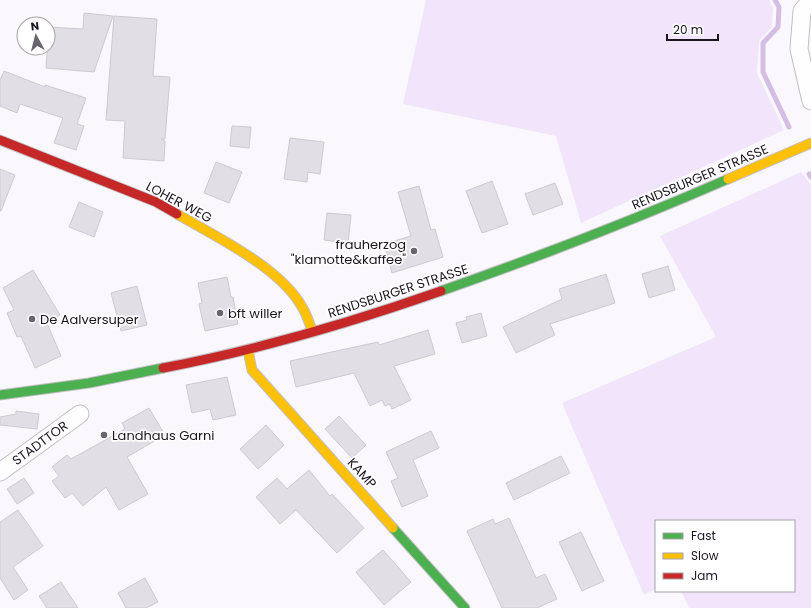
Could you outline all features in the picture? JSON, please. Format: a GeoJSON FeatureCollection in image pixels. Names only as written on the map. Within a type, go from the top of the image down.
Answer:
{"type":"FeatureCollection","features":[{"type":"Feature","properties":{"kind":"main road","name":"LOHER WEG"},"geometry":{"type":"LineString","coordinates":[[0,140],[156,202],[238,249],[282,281],[302,306],[313,332]]}},
{"type":"Feature","properties":{"kind":"main road","name":"RENDSBURGER STRASSE"},"geometry":{"type":"LineString","coordinates":[[0,394],[89,384],[248,350],[396,307],[524,262],[650,214],[811,143]]}},
{"type":"Feature","properties":{"kind":"main road","name":"KAMP"},"geometry":{"type":"LineString","coordinates":[[248,350],[252,370],[465,608]]}},
{"type":"Feature","properties":{"kind":"street"},"geometry":{"type":"LineString","coordinates":[[811,0],[802,11],[799,48],[811,101]]}},
{"type":"Feature","properties":{"kind":"street","name":"STADTTOR"},"geometry":{"type":"LineString","coordinates":[[0,472],[80,414]]}},
{"type":"Feature","properties":{"kind":"shaded area"},"geometry":{"type":"Polygon","coordinates":[[[426,0],[769,0],[773,8],[772,27],[759,41],[757,73],[784,130],[581,223],[556,136],[403,104],[426,0]]]}},
{"type":"Feature","properties":{"kind":"shaded area"},"geometry":{"type":"Polygon","coordinates":[[[801,172],[811,185],[811,608],[689,608],[681,592],[795,592],[795,520],[655,520],[655,590],[644,595],[562,403],[716,337],[660,236],[801,172]]]}},
{"type":"Feature","properties":{"kind":"building"},"geometry":{"type":"Polygon","coordinates":[[[84,13],[113,16],[94,72],[46,68],[47,56],[56,56],[56,27],[83,29],[84,13]]]}},
{"type":"Feature","properties":{"kind":"building"},"geometry":{"type":"Polygon","coordinates":[[[114,16],[157,19],[153,76],[170,77],[165,139],[161,139],[165,141],[164,161],[123,158],[125,121],[106,120],[114,16]]]}},
{"type":"Feature","properties":{"kind":"building"},"geometry":{"type":"Polygon","coordinates":[[[4,71],[45,87],[45,85],[86,98],[77,124],[84,126],[76,150],[54,143],[63,118],[20,104],[17,113],[0,106],[0,80],[4,71]]]}},
{"type":"Feature","properties":{"kind":"building"},"geometry":{"type":"Polygon","coordinates":[[[232,126],[251,127],[249,148],[230,146],[232,126]]]}},
{"type":"Feature","properties":{"kind":"building"},"geometry":{"type":"Polygon","coordinates":[[[290,138],[324,142],[320,174],[308,172],[307,182],[284,179],[290,138]]]}},
{"type":"Feature","properties":{"kind":"building"},"geometry":{"type":"Polygon","coordinates":[[[216,162],[242,172],[229,203],[204,193],[216,162]]]}},
{"type":"Feature","properties":{"kind":"building"},"geometry":{"type":"Polygon","coordinates":[[[0,169],[15,175],[1,211],[0,211],[0,169]]]}},
{"type":"Feature","properties":{"kind":"building"},"geometry":{"type":"Polygon","coordinates":[[[492,181],[508,224],[482,233],[466,191],[492,181]]]}},
{"type":"Feature","properties":{"kind":"building"},"geometry":{"type":"Polygon","coordinates":[[[555,183],[563,204],[533,215],[525,194],[555,183]]]}},
{"type":"Feature","properties":{"kind":"building","name":"frauherzog \"klamotte&kaffee\""},"geometry":{"type":"Polygon","coordinates":[[[419,186],[431,230],[435,229],[443,257],[392,273],[384,244],[411,236],[398,192],[419,186]]]}},
{"type":"Feature","properties":{"kind":"building"},"geometry":{"type":"Polygon","coordinates":[[[79,202],[103,212],[94,237],[69,227],[79,202]]]}},
{"type":"Feature","properties":{"kind":"building"},"geometry":{"type":"Polygon","coordinates":[[[327,213],[351,215],[348,243],[324,240],[327,213]]]}},
{"type":"Feature","properties":{"kind":"building"},"geometry":{"type":"Polygon","coordinates":[[[668,266],[675,290],[649,298],[642,274],[668,266]]]}},
{"type":"Feature","properties":{"kind":"building","name":"De Aalversuper"},"geometry":{"type":"Polygon","coordinates":[[[33,270],[60,315],[47,323],[61,356],[35,368],[21,336],[17,337],[7,313],[14,310],[3,288],[33,270]]]}},
{"type":"Feature","properties":{"kind":"building"},"geometry":{"type":"Polygon","coordinates":[[[606,274],[615,303],[550,324],[555,335],[516,353],[503,327],[562,299],[559,289],[606,274]]]}},
{"type":"Feature","properties":{"kind":"building"},"geometry":{"type":"Polygon","coordinates":[[[227,277],[231,297],[233,297],[238,324],[205,331],[199,304],[202,303],[198,283],[227,277]]]}},
{"type":"Feature","properties":{"kind":"building"},"geometry":{"type":"Polygon","coordinates":[[[137,286],[147,325],[121,331],[111,293],[137,286]]]}},
{"type":"Feature","properties":{"kind":"building"},"geometry":{"type":"Polygon","coordinates":[[[481,313],[487,336],[462,343],[456,323],[467,320],[466,317],[481,313]]]}},
{"type":"Feature","properties":{"kind":"building"},"geometry":{"type":"Polygon","coordinates":[[[428,330],[435,354],[394,366],[411,400],[392,409],[390,404],[385,406],[382,400],[370,406],[354,373],[296,387],[290,361],[378,342],[379,345],[428,330]]]}},
{"type":"Feature","properties":{"kind":"building"},"geometry":{"type":"Polygon","coordinates":[[[227,377],[236,415],[213,420],[210,409],[192,413],[186,385],[227,377]]]}},
{"type":"Feature","properties":{"kind":"building"},"geometry":{"type":"Polygon","coordinates":[[[149,408],[165,435],[127,457],[148,494],[119,510],[106,487],[83,506],[72,493],[65,498],[52,481],[59,476],[52,467],[67,455],[71,459],[125,429],[122,423],[149,408]]]}},
{"type":"Feature","properties":{"kind":"building"},"geometry":{"type":"Polygon","coordinates":[[[16,411],[39,414],[37,429],[0,425],[0,417],[16,414],[16,411]]]}},
{"type":"Feature","properties":{"kind":"building"},"geometry":{"type":"Polygon","coordinates":[[[339,416],[366,445],[352,458],[325,429],[339,416]]]}},
{"type":"Feature","properties":{"kind":"building"},"geometry":{"type":"Polygon","coordinates":[[[266,425],[284,445],[258,469],[240,449],[266,425]]]}},
{"type":"Feature","properties":{"kind":"building"},"geometry":{"type":"Polygon","coordinates":[[[431,431],[439,448],[413,460],[428,496],[402,507],[391,481],[398,478],[386,452],[431,431]]]}},
{"type":"Feature","properties":{"kind":"building"},"geometry":{"type":"Polygon","coordinates":[[[561,456],[570,473],[514,500],[506,483],[561,456]]]}},
{"type":"Feature","properties":{"kind":"building"},"geometry":{"type":"Polygon","coordinates":[[[309,470],[330,496],[332,494],[364,528],[337,553],[296,510],[280,524],[256,497],[277,478],[287,489],[309,470]]]}},
{"type":"Feature","properties":{"kind":"building"},"geometry":{"type":"Polygon","coordinates":[[[24,478],[34,493],[17,504],[7,489],[24,478]]]}},
{"type":"Feature","properties":{"kind":"building"},"geometry":{"type":"Polygon","coordinates":[[[18,510],[43,546],[13,567],[28,590],[14,600],[0,578],[0,522],[18,510]]]}},
{"type":"Feature","properties":{"kind":"building"},"geometry":{"type":"Polygon","coordinates":[[[509,518],[536,578],[545,574],[557,599],[537,608],[502,608],[467,531],[493,519],[495,524],[509,518]]]}},
{"type":"Feature","properties":{"kind":"building"},"geometry":{"type":"Polygon","coordinates":[[[581,532],[604,581],[582,591],[559,542],[581,532]]]}},
{"type":"Feature","properties":{"kind":"building"},"geometry":{"type":"Polygon","coordinates":[[[383,550],[411,582],[384,605],[356,572],[383,550]]]}},
{"type":"Feature","properties":{"kind":"building"},"geometry":{"type":"Polygon","coordinates":[[[145,578],[158,602],[146,608],[126,608],[118,593],[145,578]]]}},
{"type":"Feature","properties":{"kind":"building"},"geometry":{"type":"Polygon","coordinates":[[[61,582],[78,608],[47,608],[39,596],[61,582]]]}},
{"type":"Feature","properties":{"kind":"waterway"},"geometry":{"type":"LineString","coordinates":[[775,0],[779,7],[778,27],[763,43],[763,72],[789,127]]}},
{"type":"Feature","properties":{"kind":"traffic: fast"},"geometry":{"type":"LineString","coordinates":[[441,291],[586,238],[728,179]]}},
{"type":"Feature","properties":{"kind":"traffic: fast"},"geometry":{"type":"LineString","coordinates":[[0,395],[89,383],[163,368]]}},
{"type":"Feature","properties":{"kind":"traffic: fast"},"geometry":{"type":"LineString","coordinates":[[393,528],[465,608]]}},
{"type":"Feature","properties":{"kind":"traffic: slow"},"geometry":{"type":"LineString","coordinates":[[728,179],[811,143]]}},
{"type":"Feature","properties":{"kind":"traffic: slow"},"geometry":{"type":"LineString","coordinates":[[177,214],[246,254],[279,279],[302,307],[313,332]]}},
{"type":"Feature","properties":{"kind":"traffic: slow"},"geometry":{"type":"LineString","coordinates":[[248,350],[252,370],[393,528]]}},
{"type":"Feature","properties":{"kind":"traffic: jam"},"geometry":{"type":"LineString","coordinates":[[0,140],[156,202],[177,214]]}},
{"type":"Feature","properties":{"kind":"traffic: jam"},"geometry":{"type":"LineString","coordinates":[[163,368],[233,353],[303,335],[441,291]]}},
{"type":"Feature","properties":{"kind":"place","name":"frauherzog \"klamotte&kaffee\""},"geometry":{"type":"Point","coordinates":[414,251]}},
{"type":"Feature","properties":{"kind":"place","name":"bft willer"},"geometry":{"type":"Point","coordinates":[220,313]}},
{"type":"Feature","properties":{"kind":"place","name":"De Aalversuper"},"geometry":{"type":"Point","coordinates":[32,319]}},
{"type":"Feature","properties":{"kind":"place","name":"Landhaus Garni"},"geometry":{"type":"Point","coordinates":[104,435]}}]}
